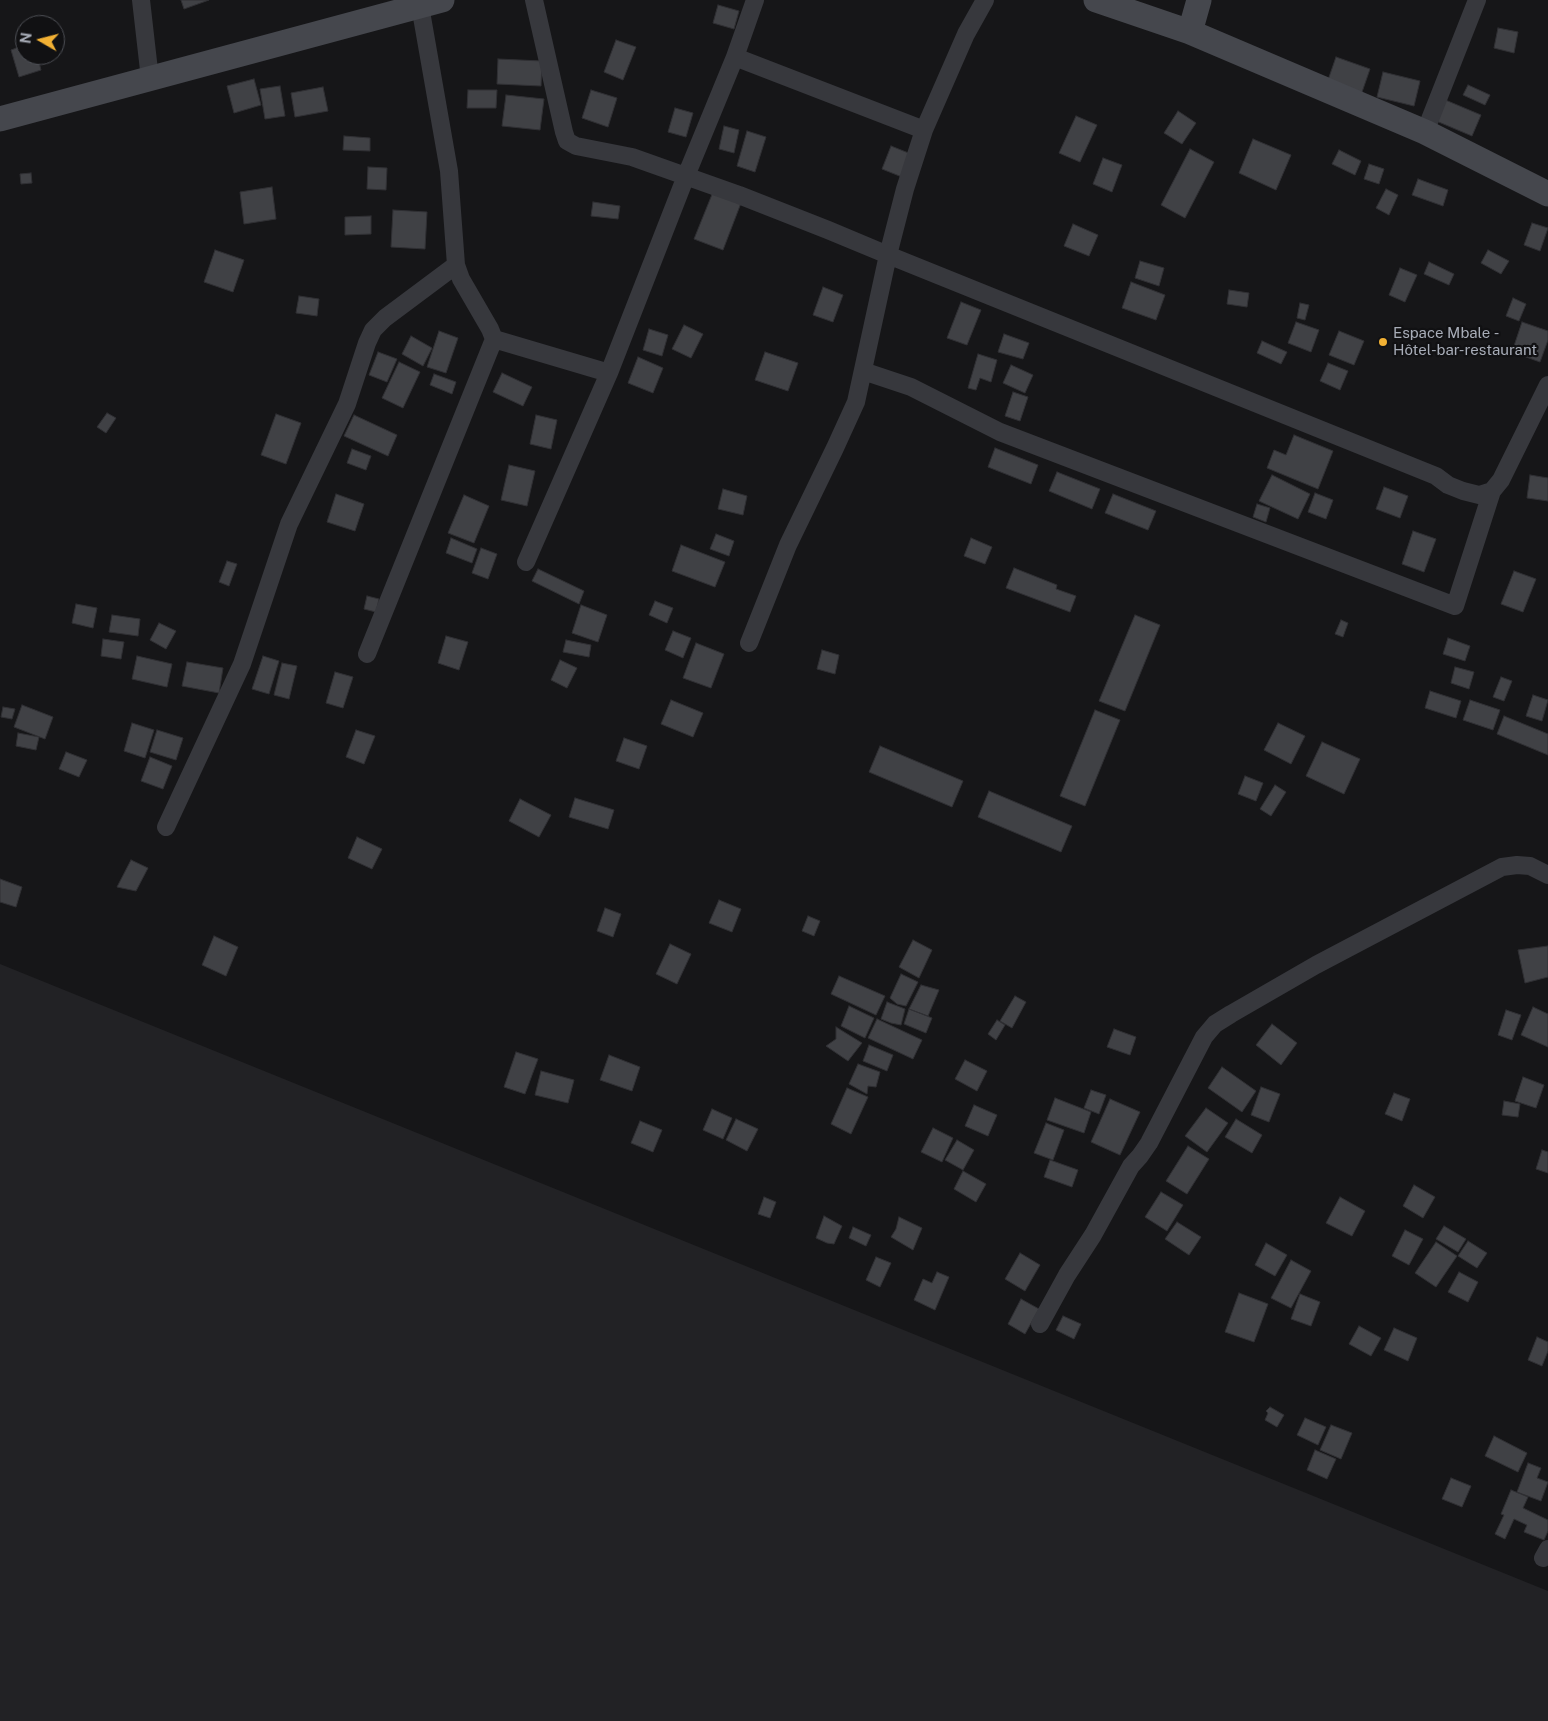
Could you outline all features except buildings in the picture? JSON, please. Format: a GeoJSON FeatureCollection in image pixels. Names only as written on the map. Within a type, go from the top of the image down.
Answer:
{"type":"FeatureCollection","features":[{"type":"Feature","properties":{"kind":"street"},"geometry":{"type":"LineString","coordinates":[[141,0],[150,79]]}},
{"type":"Feature","properties":{"kind":"street"},"geometry":{"type":"LineString","coordinates":[[534,0],[564,132],[568,140],[576,146],[632,157],[686,176],[828,230],[1427,472],[1448,485],[1463,491],[1479,495],[1492,491]]}},
{"type":"Feature","properties":{"kind":"street"},"geometry":{"type":"LineString","coordinates":[[526,562],[609,373],[735,57],[755,0]]}},
{"type":"Feature","properties":{"kind":"street"},"geometry":{"type":"LineString","coordinates":[[749,644],[788,545],[836,448],[856,402],[888,255],[905,189],[924,130],[966,34],[986,0]]}},
{"type":"Feature","properties":{"kind":"street"},"geometry":{"type":"LineString","coordinates":[[1096,0],[1190,32],[1426,132],[1548,194]]}},
{"type":"Feature","properties":{"kind":"street"},"geometry":{"type":"LineString","coordinates":[[1190,32],[1198,0]]}},
{"type":"Feature","properties":{"kind":"street"},"geometry":{"type":"LineString","coordinates":[[1426,132],[1477,0]]}},
{"type":"Feature","properties":{"kind":"street"},"geometry":{"type":"LineString","coordinates":[[0,119],[427,2],[449,171],[456,265],[461,279],[494,339],[366,654]]}},
{"type":"Feature","properties":{"kind":"street"},"geometry":{"type":"LineString","coordinates":[[735,57],[924,130]]}},
{"type":"Feature","properties":{"kind":"street"},"geometry":{"type":"LineString","coordinates":[[166,827],[242,664],[290,524],[347,404],[373,330],[385,318],[456,265]]}},
{"type":"Feature","properties":{"kind":"street"},"geometry":{"type":"LineString","coordinates":[[494,339],[609,373]]}},
{"type":"Feature","properties":{"kind":"street"},"geometry":{"type":"LineString","coordinates":[[863,371],[911,387],[1000,432],[1454,606],[1492,491],[1501,480],[1548,386]]}},
{"type":"Feature","properties":{"kind":"street"},"geometry":{"type":"LineString","coordinates":[[1040,1324],[1067,1275],[1093,1235],[1131,1166],[1149,1143],[1204,1037],[1215,1024],[1316,965],[1502,867],[1530,866],[1548,875]]}},
{"type":"Feature","properties":{"kind":"shaded area"},"geometry":{"type":"Polygon","coordinates":[[[0,964],[1548,1591],[1548,1721],[0,1721],[0,964]]]}},
{"type":"Feature","properties":{"kind":"place","name":"Espace Mbale - Hôtel-bar-restaurant"},"geometry":{"type":"Point","coordinates":[1383,342]}}]}
